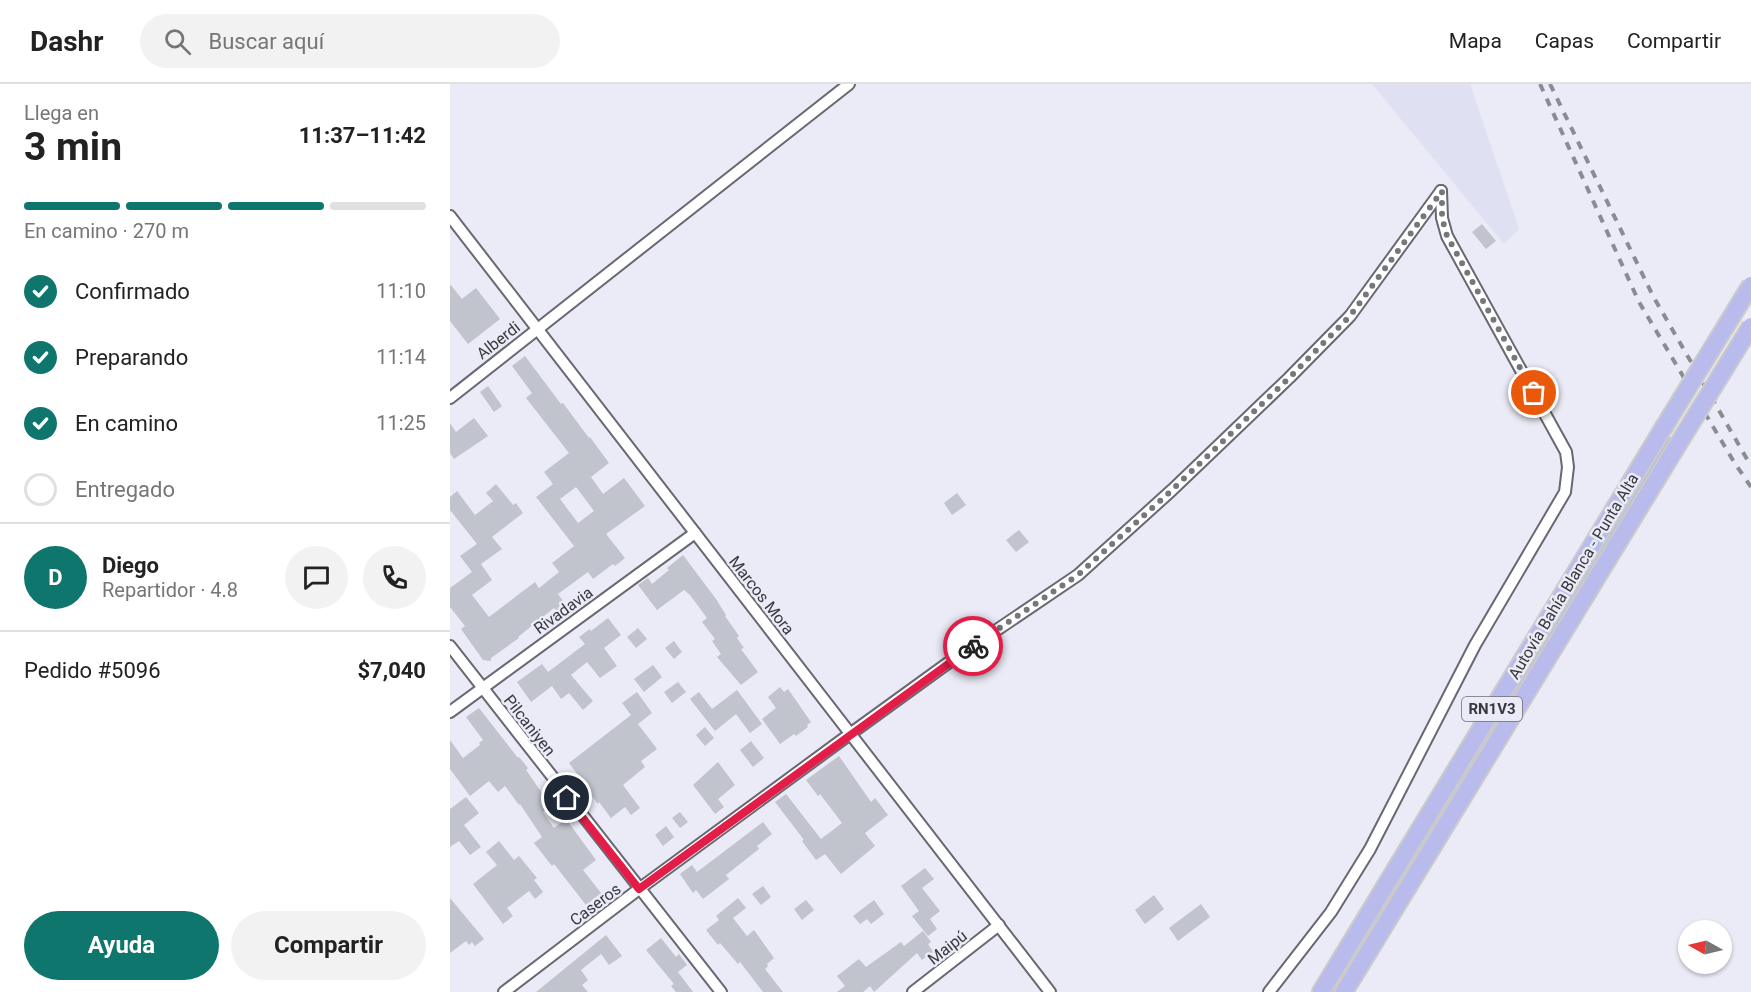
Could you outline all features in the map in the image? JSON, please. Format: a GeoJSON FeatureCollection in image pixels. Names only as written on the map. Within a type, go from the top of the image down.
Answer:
{"type":"FeatureCollection","features":[{"type":"Feature","properties":{"kind":"main road","name":"Autovía Bahía Blanca - Punta Alta"},"geometry":{"type":"LineString","coordinates":[[1322,992],[1751,285]]}},
{"type":"Feature","properties":{"kind":"main road","name":"Autovía Bahía Blanca - Punta Alta"},"geometry":{"type":"LineString","coordinates":[[1344,992],[1751,326]]}},
{"type":"Feature","properties":{"kind":"street","name":"Alberdi"},"geometry":{"type":"LineString","coordinates":[[450,398],[849,84]]}},
{"type":"Feature","properties":{"kind":"street","name":"Caseros"},"geometry":{"type":"LineString","coordinates":[[504,992],[639,889],[850,734],[948,663],[1078,575],[1172,490],[1350,316],[1442,191],[1442,218],[1447,236],[1566,452],[1568,467],[1565,492],[1475,645],[1370,849],[1331,912],[1269,992]]}},
{"type":"Feature","properties":{"kind":"street","name":"Marcos Mora"},"geometry":{"type":"LineString","coordinates":[[450,216],[1050,992]]}},
{"type":"Feature","properties":{"kind":"street","name":"Rivadavia"},"geometry":{"type":"LineString","coordinates":[[450,712],[695,532]]}},
{"type":"Feature","properties":{"kind":"street","name":"Pilcaniyen"},"geometry":{"type":"LineString","coordinates":[[450,646],[721,992]]}},
{"type":"Feature","properties":{"kind":"street","name":"Maipú"},"geometry":{"type":"LineString","coordinates":[[912,992],[999,925]]}},
{"type":"Feature","properties":{"kind":"shaded area"},"geometry":{"type":"Polygon","coordinates":[[[1372,84],[1470,84],[1519,229],[1504,244],[1372,84]]]}},
{"type":"Feature","properties":{"kind":"shaded area"},"geometry":{"type":"Polygon","coordinates":[[[1669,436],[1670,443],[1336,992],[1327,992],[1669,436]]]}},
{"type":"Feature","properties":{"kind":"building"},"geometry":{"type":"Polygon","coordinates":[[[1482,224],[1496,241],[1486,249],[1472,232],[1482,224]]]}},
{"type":"Feature","properties":{"kind":"building"},"geometry":{"type":"Polygon","coordinates":[[[450,284],[462,299],[476,288],[500,319],[468,344],[450,321],[450,284]]]}},
{"type":"Feature","properties":{"kind":"building"},"geometry":{"type":"Polygon","coordinates":[[[525,356],[609,463],[591,477],[603,494],[624,478],[645,506],[606,534],[625,558],[593,579],[588,572],[558,594],[567,606],[558,613],[554,608],[491,658],[491,661],[483,660],[461,629],[465,626],[450,607],[450,588],[472,572],[460,556],[477,544],[450,510],[450,497],[457,491],[475,515],[493,501],[486,493],[496,484],[513,505],[516,503],[523,513],[492,537],[502,549],[481,564],[492,580],[472,595],[489,617],[535,582],[539,588],[559,572],[552,563],[574,546],[536,497],[553,484],[544,472],[569,453],[526,398],[532,393],[512,366],[525,356]],[[576,487],[560,499],[578,523],[594,511],[576,487]]]}},
{"type":"Feature","properties":{"kind":"building"},"geometry":{"type":"Polygon","coordinates":[[[488,386],[502,406],[494,412],[480,392],[488,386]]]}},
{"type":"Feature","properties":{"kind":"building"},"geometry":{"type":"Polygon","coordinates":[[[474,418],[488,436],[454,459],[450,453],[450,423],[456,432],[474,418]]]}},
{"type":"Feature","properties":{"kind":"building"},"geometry":{"type":"Polygon","coordinates":[[[957,493],[966,505],[952,515],[944,503],[957,493]]]}},
{"type":"Feature","properties":{"kind":"building"},"geometry":{"type":"Polygon","coordinates":[[[1019,530],[1029,542],[1016,552],[1006,540],[1019,530]]]}},
{"type":"Feature","properties":{"kind":"building"},"geometry":{"type":"Polygon","coordinates":[[[683,555],[716,599],[739,636],[737,638],[744,648],[741,649],[758,672],[741,685],[717,657],[721,654],[712,641],[715,639],[702,622],[707,618],[690,595],[684,590],[657,610],[638,585],[648,578],[652,584],[683,555]]]}},
{"type":"Feature","properties":{"kind":"building"},"geometry":{"type":"Polygon","coordinates":[[[608,618],[621,635],[604,648],[617,666],[600,678],[587,662],[571,675],[593,701],[583,710],[569,693],[561,699],[552,686],[531,702],[517,682],[542,664],[548,672],[585,644],[579,637],[608,618]]]}},
{"type":"Feature","properties":{"kind":"building"},"geometry":{"type":"Polygon","coordinates":[[[638,628],[647,639],[636,648],[627,637],[638,628]]]}},
{"type":"Feature","properties":{"kind":"building"},"geometry":{"type":"Polygon","coordinates":[[[674,641],[682,652],[674,659],[665,648],[674,641]]]}},
{"type":"Feature","properties":{"kind":"building"},"geometry":{"type":"Polygon","coordinates":[[[653,665],[662,677],[644,692],[634,679],[653,665]]]}},
{"type":"Feature","properties":{"kind":"building"},"geometry":{"type":"Polygon","coordinates":[[[678,682],[686,692],[672,703],[664,692],[678,682]]]}},
{"type":"Feature","properties":{"kind":"building"},"geometry":{"type":"Polygon","coordinates":[[[780,687],[784,692],[788,689],[811,722],[796,736],[794,734],[780,744],[762,719],[776,708],[768,697],[780,687]]]}},
{"type":"Feature","properties":{"kind":"building"},"geometry":{"type":"Polygon","coordinates":[[[737,690],[762,724],[750,733],[736,714],[715,731],[690,699],[699,692],[712,709],[737,690]]]}},
{"type":"Feature","properties":{"kind":"building"},"geometry":{"type":"Polygon","coordinates":[[[637,692],[652,713],[638,724],[657,749],[641,761],[645,767],[623,785],[640,808],[631,815],[625,807],[611,818],[591,795],[569,763],[631,715],[622,703],[637,692]]]}},
{"type":"Feature","properties":{"kind":"building"},"geometry":{"type":"Polygon","coordinates":[[[479,708],[528,768],[526,770],[551,806],[543,812],[554,828],[566,819],[596,860],[583,870],[601,893],[586,905],[554,864],[552,866],[534,843],[542,837],[505,786],[498,792],[489,781],[470,796],[450,769],[450,740],[463,758],[483,740],[466,717],[479,708]]]}},
{"type":"Feature","properties":{"kind":"building"},"geometry":{"type":"Polygon","coordinates":[[[705,727],[714,738],[705,746],[696,735],[705,727]]]}},
{"type":"Feature","properties":{"kind":"building"},"geometry":{"type":"Polygon","coordinates":[[[751,741],[764,758],[753,767],[740,750],[751,741]]]}},
{"type":"Feature","properties":{"kind":"building"},"geometry":{"type":"Polygon","coordinates":[[[839,756],[871,802],[875,798],[888,815],[865,833],[875,846],[841,874],[825,854],[816,860],[775,802],[786,794],[821,839],[842,823],[806,780],[839,756]]]}},
{"type":"Feature","properties":{"kind":"building"},"geometry":{"type":"Polygon","coordinates":[[[718,762],[735,785],[718,799],[724,807],[715,814],[693,785],[718,762]]]}},
{"type":"Feature","properties":{"kind":"building"},"geometry":{"type":"Polygon","coordinates":[[[466,797],[479,813],[464,825],[481,847],[470,855],[459,841],[450,847],[450,809],[466,797]]]}},
{"type":"Feature","properties":{"kind":"building"},"geometry":{"type":"Polygon","coordinates":[[[680,812],[688,822],[680,828],[672,818],[680,812]]]}},
{"type":"Feature","properties":{"kind":"building"},"geometry":{"type":"Polygon","coordinates":[[[763,822],[772,834],[757,846],[759,849],[726,875],[729,879],[703,899],[696,890],[693,893],[680,874],[692,865],[697,872],[763,822]]]}},
{"type":"Feature","properties":{"kind":"building"},"geometry":{"type":"Polygon","coordinates":[[[666,826],[674,837],[663,846],[655,835],[666,826]]]}},
{"type":"Feature","properties":{"kind":"building"},"geometry":{"type":"Polygon","coordinates":[[[499,841],[514,860],[519,856],[537,878],[534,880],[543,892],[535,899],[529,891],[507,908],[513,916],[503,924],[473,884],[497,865],[486,852],[499,841]]]}},
{"type":"Feature","properties":{"kind":"building"},"geometry":{"type":"Polygon","coordinates":[[[925,868],[934,879],[922,888],[940,911],[930,919],[937,929],[928,936],[912,916],[919,911],[901,886],[925,868]]]}},
{"type":"Feature","properties":{"kind":"building"},"geometry":{"type":"Polygon","coordinates":[[[763,886],[771,897],[761,905],[752,894],[763,886]]]}},
{"type":"Feature","properties":{"kind":"building"},"geometry":{"type":"Polygon","coordinates":[[[1154,895],[1164,909],[1145,924],[1135,910],[1154,895]]]}},
{"type":"Feature","properties":{"kind":"building"},"geometry":{"type":"Polygon","coordinates":[[[450,898],[484,939],[475,946],[472,942],[469,945],[466,941],[450,953],[450,898]]]}},
{"type":"Feature","properties":{"kind":"building"},"geometry":{"type":"Polygon","coordinates":[[[738,898],[746,908],[733,918],[747,936],[754,930],[774,958],[765,969],[783,992],[763,992],[740,962],[738,964],[706,930],[719,920],[716,916],[738,898]]]}},
{"type":"Feature","properties":{"kind":"building"},"geometry":{"type":"Polygon","coordinates":[[[806,900],[814,910],[802,920],[794,909],[806,900]]]}},
{"type":"Feature","properties":{"kind":"building"},"geometry":{"type":"Polygon","coordinates":[[[874,900],[884,914],[871,924],[867,919],[860,924],[853,916],[874,900]]]}},
{"type":"Feature","properties":{"kind":"building"},"geometry":{"type":"Polygon","coordinates":[[[1201,904],[1210,917],[1178,941],[1169,928],[1201,904]]]}},
{"type":"Feature","properties":{"kind":"building"},"geometry":{"type":"Polygon","coordinates":[[[923,931],[931,942],[928,944],[933,952],[922,960],[917,953],[874,992],[870,986],[863,992],[837,992],[845,986],[837,976],[859,959],[866,967],[901,942],[904,946],[923,931]]]}},
{"type":"Feature","properties":{"kind":"building"},"geometry":{"type":"Polygon","coordinates":[[[606,935],[622,956],[609,965],[601,954],[581,970],[588,980],[582,985],[588,992],[536,992],[606,935]]]}},
{"type":"Feature","properties":{"kind":"building"},"geometry":{"type":"Polygon","coordinates":[[[661,938],[676,957],[679,954],[687,965],[678,972],[693,992],[676,992],[671,986],[674,984],[646,950],[661,938]]]}},
{"type":"Feature","properties":{"kind":"railway"},"geometry":{"type":"LineString","coordinates":[[1540,84],[1639,302],[1751,487]]}},
{"type":"Feature","properties":{"kind":"railway"},"geometry":{"type":"LineString","coordinates":[[1550,84],[1653,296],[1751,466]]}},
{"type":"Feature","properties":{"kind":"way so far"},"geometry":{"type":"LineString","coordinates":[[973,646],[1078,575],[1172,490],[1289,378],[1350,316],[1442,191],[1442,218],[1447,236],[1534,393]]}},
{"type":"Feature","properties":{"kind":"route"},"geometry":{"type":"LineString","coordinates":[[567,798],[639,889],[973,646]]}}]}
